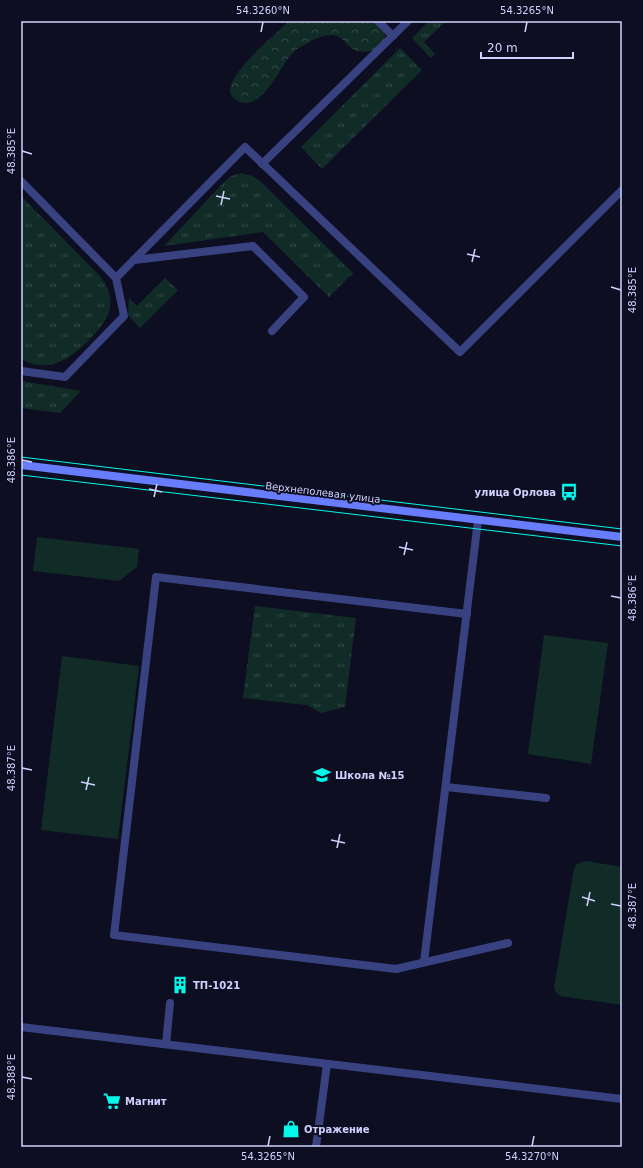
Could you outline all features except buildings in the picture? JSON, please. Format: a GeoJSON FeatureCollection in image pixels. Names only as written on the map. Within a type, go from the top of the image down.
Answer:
{"type":"FeatureCollection","features":[{"type":"Feature","properties":{"kind":"street","name":"Верхнеполевая улица"},"geometry":{"type":"LineString","coordinates":[[21,465],[622,537]]}},
{"type":"Feature","properties":{"kind":"lane"},"geometry":{"type":"LineString","coordinates":[[378,21],[393,36]]}},
{"type":"Feature","properties":{"kind":"lane"},"geometry":{"type":"LineString","coordinates":[[262,164],[408,21]]}},
{"type":"Feature","properties":{"kind":"lane"},"geometry":{"type":"LineString","coordinates":[[116,278],[245,147],[460,352],[622,190]]}},
{"type":"Feature","properties":{"kind":"lane"},"geometry":{"type":"LineString","coordinates":[[21,181],[116,278],[124,316],[65,377],[21,372]]}},
{"type":"Feature","properties":{"kind":"lane"},"geometry":{"type":"LineString","coordinates":[[134,260],[253,246],[304,297],[272,331]]}},
{"type":"Feature","properties":{"kind":"lane"},"geometry":{"type":"LineString","coordinates":[[424,962],[478,520]]}},
{"type":"Feature","properties":{"kind":"lane"},"geometry":{"type":"LineString","coordinates":[[467,614],[156,577],[114,935],[396,969],[508,943]]}},
{"type":"Feature","properties":{"kind":"lane"},"geometry":{"type":"LineString","coordinates":[[446,787],[546,798]]}},
{"type":"Feature","properties":{"kind":"lane"},"geometry":{"type":"LineString","coordinates":[[166,1044],[170,1004]]}},
{"type":"Feature","properties":{"kind":"lane"},"geometry":{"type":"LineString","coordinates":[[21,1027],[622,1099]]}},
{"type":"Feature","properties":{"kind":"lane"},"geometry":{"type":"LineString","coordinates":[[316,1147],[327,1064]]}},
{"type":"Feature","properties":{"kind":"green space"},"geometry":{"type":"Polygon","coordinates":[[[289,21],[374,21],[381,27],[385,37],[374,50],[362,52],[351,48],[336,36],[326,35],[319,37],[300,47],[293,53],[269,87],[256,100],[248,103],[236,100],[231,95],[230,87],[242,67],[289,21]]]}},
{"type":"Feature","properties":{"kind":"green space"},"geometry":{"type":"Polygon","coordinates":[[[429,21],[446,21],[424,42],[435,54],[431,58],[412,38],[429,21]]]}},
{"type":"Feature","properties":{"kind":"green space"},"geometry":{"type":"Polygon","coordinates":[[[400,48],[422,70],[322,169],[301,147],[400,48]]]}},
{"type":"Feature","properties":{"kind":"green space"},"geometry":{"type":"Polygon","coordinates":[[[242,173],[259,180],[353,273],[329,297],[263,232],[164,246],[226,180],[231,176],[242,173]]]}},
{"type":"Feature","properties":{"kind":"green space"},"geometry":{"type":"Polygon","coordinates":[[[21,196],[99,275],[106,285],[109,294],[109,311],[101,326],[80,349],[65,359],[49,365],[40,365],[21,359],[21,196]]]}},
{"type":"Feature","properties":{"kind":"green space"},"geometry":{"type":"Polygon","coordinates":[[[165,278],[178,290],[140,328],[128,315],[129,298],[137,306],[165,278]]]}},
{"type":"Feature","properties":{"kind":"green space"},"geometry":{"type":"Polygon","coordinates":[[[21,381],[81,391],[60,413],[21,408],[21,381]]]}},
{"type":"Feature","properties":{"kind":"green space"},"geometry":{"type":"Polygon","coordinates":[[[37,537],[139,549],[137,567],[119,581],[33,571],[37,537]]]}},
{"type":"Feature","properties":{"kind":"green space"},"geometry":{"type":"Polygon","coordinates":[[[255,606],[356,618],[345,707],[321,713],[307,705],[243,698],[255,606]]]}},
{"type":"Feature","properties":{"kind":"green space"},"geometry":{"type":"Polygon","coordinates":[[[544,635],[608,643],[591,764],[528,754],[544,635]]]}},
{"type":"Feature","properties":{"kind":"green space"},"geometry":{"type":"Polygon","coordinates":[[[62,656],[139,666],[118,839],[41,830],[62,656]]]}},
{"type":"Feature","properties":{"kind":"green space"},"geometry":{"type":"Polygon","coordinates":[[[586,861],[622,867],[622,1005],[560,996],[555,991],[554,987],[574,869],[577,864],[586,861]]]}},
{"type":"Feature","properties":{"kind":"tram line"},"geometry":{"type":"LineString","coordinates":[[21,457],[622,529]]}},
{"type":"Feature","properties":{"kind":"tram line"},"geometry":{"type":"LineString","coordinates":[[21,475],[622,546]]}},
{"type":"Feature","properties":{"kind":"place","name":"улица Орлова"},"geometry":{"type":"Point","coordinates":[569,492]}},
{"type":"Feature","properties":{"kind":"place","name":"Школа №15"},"geometry":{"type":"Point","coordinates":[322,775]}},
{"type":"Feature","properties":{"kind":"place","name":"ТП-1021"},"geometry":{"type":"Point","coordinates":[180,985]}},
{"type":"Feature","properties":{"kind":"place","name":"Магнит"},"geometry":{"type":"Point","coordinates":[112,1101]}},
{"type":"Feature","properties":{"kind":"place","name":"Отражение"},"geometry":{"type":"Point","coordinates":[291,1129]}}]}
